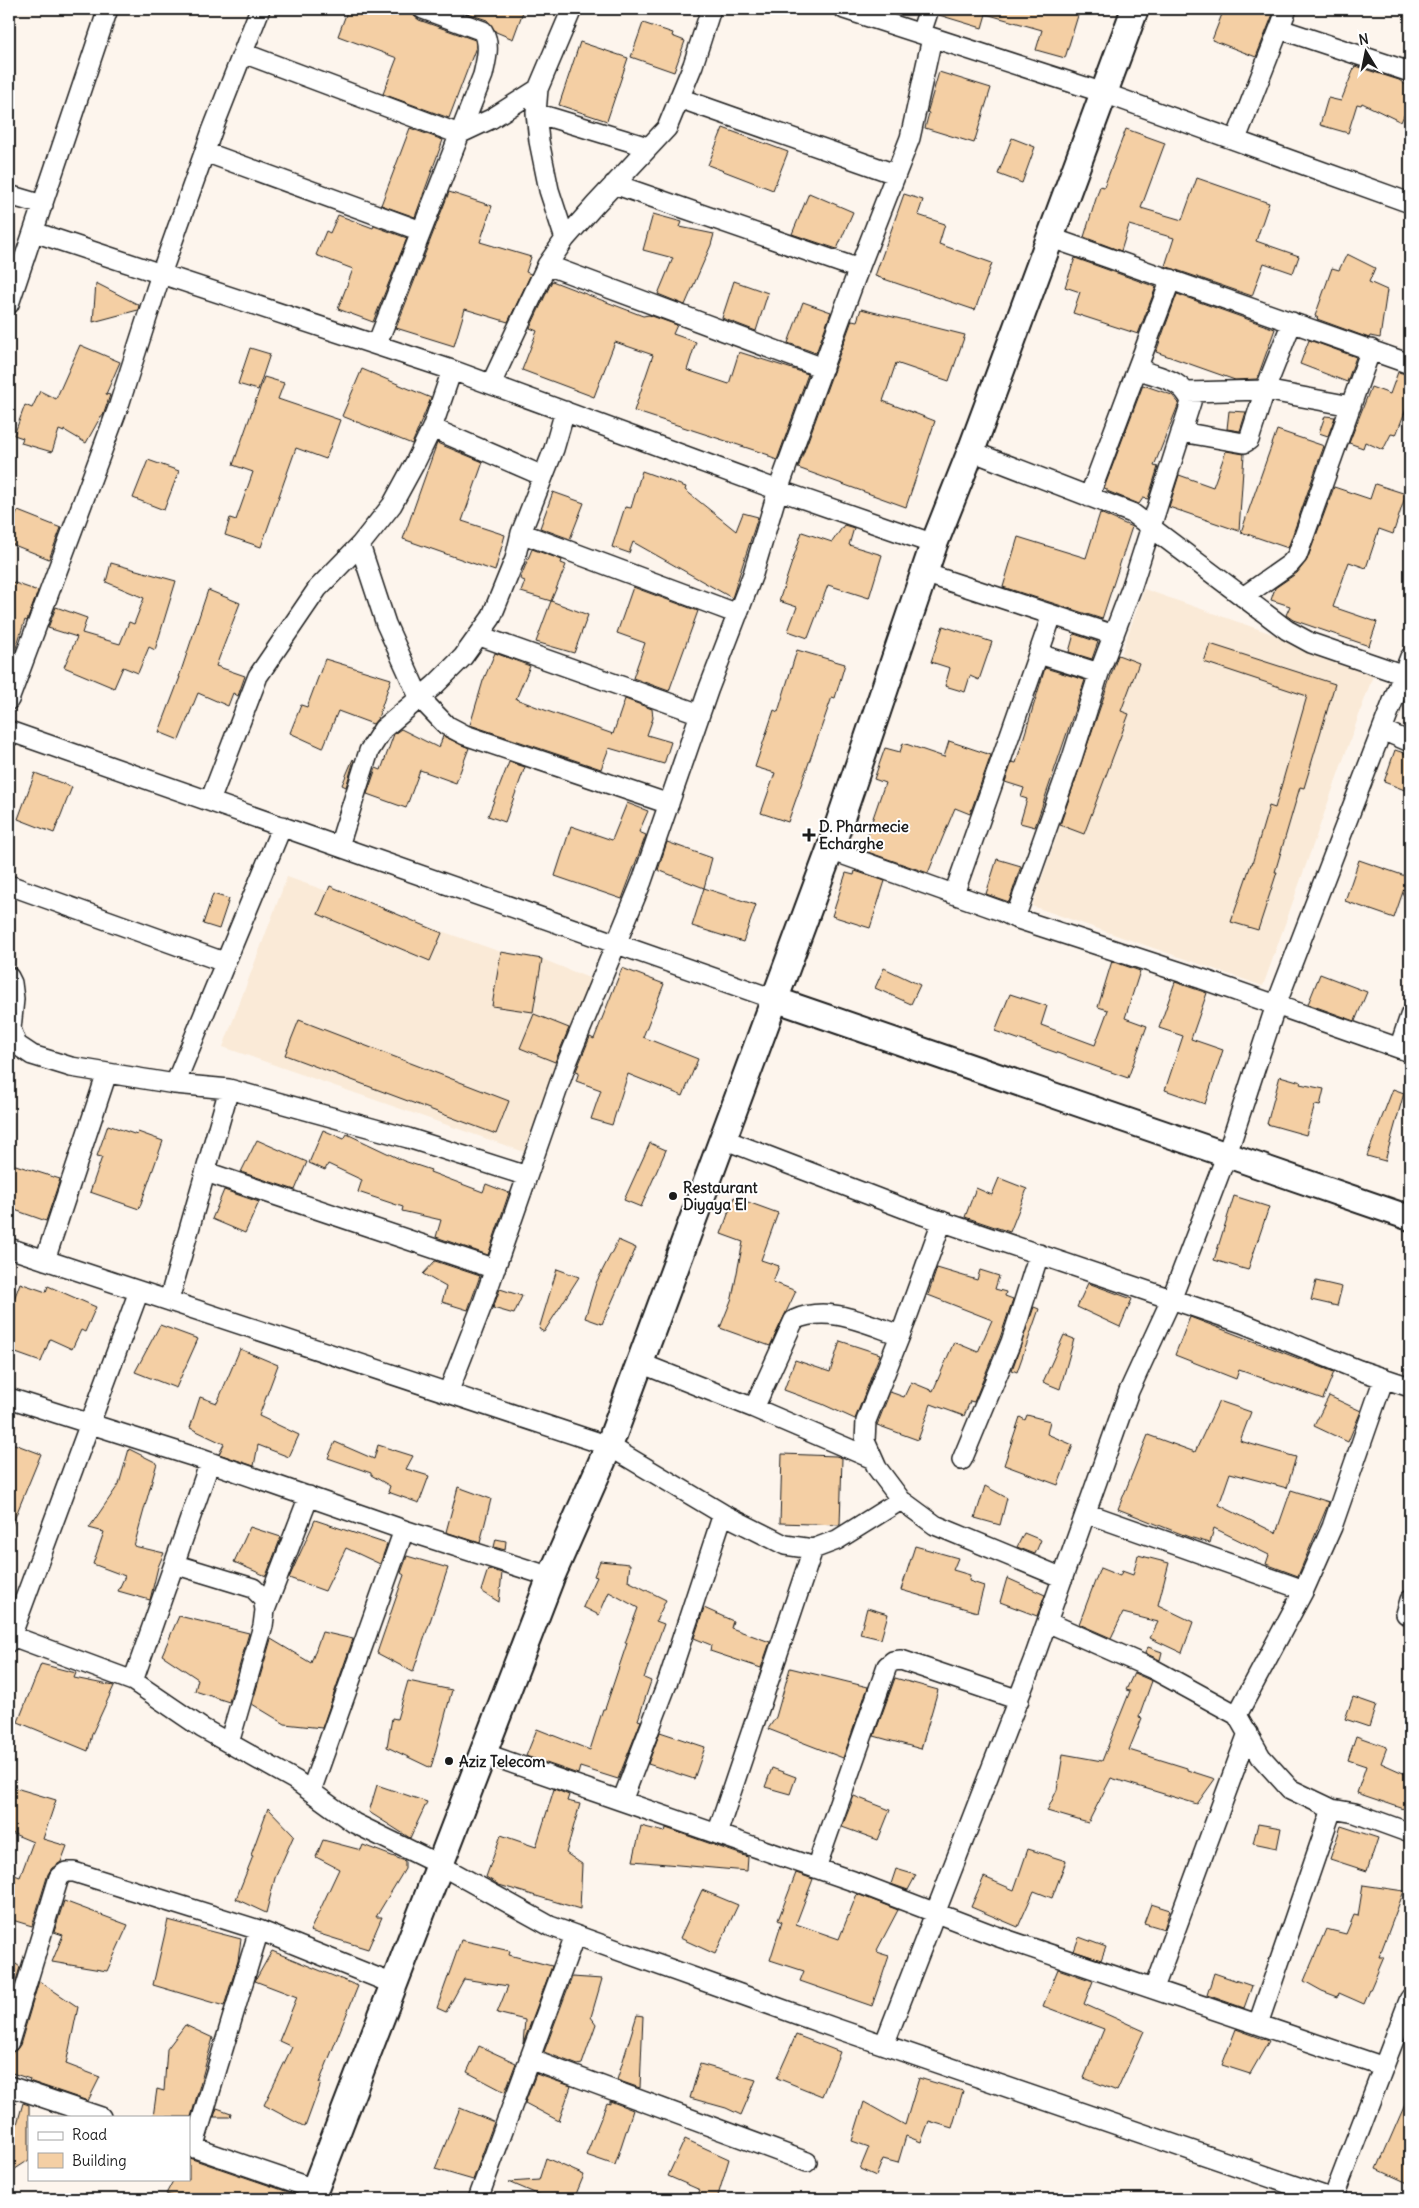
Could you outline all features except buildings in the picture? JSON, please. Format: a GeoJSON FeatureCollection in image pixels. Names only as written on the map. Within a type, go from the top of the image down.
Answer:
{"type":"FeatureCollection","features":[{"type":"Feature","properties":{"kind":"main road"},"geometry":{"type":"LineString","coordinates":[[312,2194],[551,1578],[609,1446],[830,850],[934,544],[971,451],[1135,9]]}},
{"type":"Feature","properties":{"kind":"street"},"geometry":{"type":"LineString","coordinates":[[9,304],[108,9]]}},
{"type":"Feature","properties":{"kind":"street"},"geometry":{"type":"LineString","coordinates":[[9,700],[120,405],[161,274],[260,9]]}},
{"type":"Feature","properties":{"kind":"street"},"geometry":{"type":"LineString","coordinates":[[377,344],[483,75],[486,37],[483,31],[423,9]]}},
{"type":"Feature","properties":{"kind":"street"},"geometry":{"type":"LineString","coordinates":[[565,239],[549,190],[538,141],[536,114],[538,89],[572,9]]}},
{"type":"Feature","properties":{"kind":"street"},"geometry":{"type":"LineString","coordinates":[[491,384],[547,265],[565,239],[667,128],[693,65],[711,9]]}},
{"type":"Feature","properties":{"kind":"street"},"geometry":{"type":"LineString","coordinates":[[844,9],[1104,93],[1410,203]]}},
{"type":"Feature","properties":{"kind":"street"},"geometry":{"type":"LineString","coordinates":[[448,1393],[495,1269],[566,1064],[642,881],[700,714],[753,574],[778,490],[859,269],[910,138],[930,9]]}},
{"type":"Feature","properties":{"kind":"street"},"geometry":{"type":"LineString","coordinates":[[1236,140],[1287,9]]}},
{"type":"Feature","properties":{"kind":"street"},"geometry":{"type":"LineString","coordinates":[[1280,29],[1410,72]]}},
{"type":"Feature","properties":{"kind":"street"},"geometry":{"type":"LineString","coordinates":[[243,53],[459,134],[491,119],[538,89]]}},
{"type":"Feature","properties":{"kind":"street"},"geometry":{"type":"LineString","coordinates":[[679,98],[896,174]]}},
{"type":"Feature","properties":{"kind":"street"},"geometry":{"type":"LineString","coordinates":[[536,114],[648,147]]}},
{"type":"Feature","properties":{"kind":"street"},"geometry":{"type":"LineString","coordinates":[[205,152],[421,231]]}},
{"type":"Feature","properties":{"kind":"street"},"geometry":{"type":"LineString","coordinates":[[614,184],[859,269]]}},
{"type":"Feature","properties":{"kind":"street"},"geometry":{"type":"LineString","coordinates":[[9,194],[43,205]]}},
{"type":"Feature","properties":{"kind":"street"},"geometry":{"type":"LineString","coordinates":[[34,232],[377,344],[778,490],[934,544]]}},
{"type":"Feature","properties":{"kind":"street"},"geometry":{"type":"LineString","coordinates":[[1049,237],[1410,364]]}},
{"type":"Feature","properties":{"kind":"street"},"geometry":{"type":"LineString","coordinates":[[547,265],[823,368]]}},
{"type":"Feature","properties":{"kind":"street"},"geometry":{"type":"LineString","coordinates":[[1090,497],[1171,279]]}},
{"type":"Feature","properties":{"kind":"street"},"geometry":{"type":"LineString","coordinates":[[1181,432],[1244,443],[1250,440],[1265,390],[1292,322]]}},
{"type":"Feature","properties":{"kind":"street"},"geometry":{"type":"LineString","coordinates":[[1243,597],[1290,564],[1297,556],[1371,350]]}},
{"type":"Feature","properties":{"kind":"street"},"geometry":{"type":"LineString","coordinates":[[1015,918],[1072,758],[1099,673],[1131,589],[1191,402],[1188,392],[1180,384],[1137,369]]}},
{"type":"Feature","properties":{"kind":"street"},"geometry":{"type":"LineString","coordinates":[[210,801],[258,676],[318,588],[360,545],[392,505],[432,428],[452,370]]}},
{"type":"Feature","properties":{"kind":"street"},"geometry":{"type":"LineString","coordinates":[[1188,392],[1265,390],[1351,406]]}},
{"type":"Feature","properties":{"kind":"street"},"geometry":{"type":"LineString","coordinates":[[339,846],[369,751],[383,729],[463,657],[480,636],[491,618],[515,558],[521,533],[554,449],[565,412]]}},
{"type":"Feature","properties":{"kind":"street"},"geometry":{"type":"LineString","coordinates":[[432,428],[543,476]]}},
{"type":"Feature","properties":{"kind":"street"},"geometry":{"type":"LineString","coordinates":[[884,2045],[1019,1700],[1129,1391],[1171,1300],[1227,1154],[1276,1005],[1407,666],[1311,644],[1287,630],[1132,513],[971,451]]}},
{"type":"Feature","properties":{"kind":"street"},"geometry":{"type":"LineString","coordinates":[[521,533],[738,614]]}},
{"type":"Feature","properties":{"kind":"street"},"geometry":{"type":"LineString","coordinates":[[360,545],[386,624],[419,697],[446,725],[465,735],[668,804]]}},
{"type":"Feature","properties":{"kind":"street"},"geometry":{"type":"LineString","coordinates":[[924,573],[1114,635]]}},
{"type":"Feature","properties":{"kind":"street"},"geometry":{"type":"LineString","coordinates":[[954,894],[1052,615]]}},
{"type":"Feature","properties":{"kind":"street"},"geometry":{"type":"LineString","coordinates":[[480,636],[700,714]]}},
{"type":"Feature","properties":{"kind":"street"},"geometry":{"type":"LineString","coordinates":[[1039,654],[1099,673]]}},
{"type":"Feature","properties":{"kind":"street"},"geometry":{"type":"LineString","coordinates":[[1382,730],[1410,742]]}},
{"type":"Feature","properties":{"kind":"street"},"geometry":{"type":"LineString","coordinates":[[9,731],[774,999],[1410,1218]]}},
{"type":"Feature","properties":{"kind":"street"},"geometry":{"type":"LineString","coordinates":[[175,1084],[282,826]]}},
{"type":"Feature","properties":{"kind":"street"},"geometry":{"type":"LineString","coordinates":[[830,850],[1015,918],[1193,976],[1405,1050],[1410,1016]]}},
{"type":"Feature","properties":{"kind":"street"},"geometry":{"type":"LineString","coordinates":[[9,885],[224,962]]}},
{"type":"Feature","properties":{"kind":"street"},"geometry":{"type":"LineString","coordinates":[[9,977],[12,983],[14,1000],[11,1029],[17,1045],[32,1055],[71,1067],[175,1084],[229,1089],[408,1138],[528,1176]]}},
{"type":"Feature","properties":{"kind":"street"},"geometry":{"type":"LineString","coordinates":[[45,1260],[107,1073]]}},
{"type":"Feature","properties":{"kind":"street"},"geometry":{"type":"LineString","coordinates":[[169,1300],[229,1089]]}},
{"type":"Feature","properties":{"kind":"street"},"geometry":{"type":"LineString","coordinates":[[723,1139],[942,1221],[1242,1323],[1410,1387]]}},
{"type":"Feature","properties":{"kind":"street"},"geometry":{"type":"LineString","coordinates":[[206,1172],[495,1269]]}},
{"type":"Feature","properties":{"kind":"street"},"geometry":{"type":"LineString","coordinates":[[942,1221],[866,1421],[865,1441],[877,1468],[901,1500],[935,1525],[1063,1578]]}},
{"type":"Feature","properties":{"kind":"street"},"geometry":{"type":"LineString","coordinates":[[9,1248],[609,1446],[723,1514],[785,1545],[814,1549],[837,1540],[901,1500]]}},
{"type":"Feature","properties":{"kind":"street"},"geometry":{"type":"LineString","coordinates":[[962,1460],[1011,1342],[1039,1254]]}},
{"type":"Feature","properties":{"kind":"street"},"geometry":{"type":"LineString","coordinates":[[139,1291],[10,1639],[133,1681],[202,1728],[295,1780],[354,1822],[440,1865],[550,1926],[884,2045],[1333,2199],[1410,1998]]}},
{"type":"Feature","properties":{"kind":"street"},"geometry":{"type":"LineString","coordinates":[[754,1408],[794,1320],[806,1314],[818,1313],[851,1318],[900,1335]]}},
{"type":"Feature","properties":{"kind":"street"},"geometry":{"type":"LineString","coordinates":[[640,1363],[754,1408],[873,1459]]}},
{"type":"Feature","properties":{"kind":"street"},"geometry":{"type":"LineString","coordinates":[[1237,1715],[1304,1590],[1332,1527],[1384,1378]]}},
{"type":"Feature","properties":{"kind":"street"},"geometry":{"type":"LineString","coordinates":[[9,1398],[210,1462],[404,1530],[551,1578]]}},
{"type":"Feature","properties":{"kind":"street"},"geometry":{"type":"LineString","coordinates":[[133,1681],[210,1462]]}},
{"type":"Feature","properties":{"kind":"street"},"geometry":{"type":"LineString","coordinates":[[230,1743],[263,1626],[265,1610],[309,1496]]}},
{"type":"Feature","properties":{"kind":"street"},"geometry":{"type":"LineString","coordinates":[[1086,1513],[1304,1590]]}},
{"type":"Feature","properties":{"kind":"street"},"geometry":{"type":"LineString","coordinates":[[622,1802],[668,1681],[723,1514]]}},
{"type":"Feature","properties":{"kind":"street"},"geometry":{"type":"LineString","coordinates":[[311,1792],[404,1530]]}},
{"type":"Feature","properties":{"kind":"street"},"geometry":{"type":"LineString","coordinates":[[717,1834],[814,1549]]}},
{"type":"Feature","properties":{"kind":"street"},"geometry":{"type":"LineString","coordinates":[[174,1564],[253,1588],[263,1598],[265,1610]]}},
{"type":"Feature","properties":{"kind":"street"},"geometry":{"type":"LineString","coordinates":[[1047,1622],[1154,1669],[1237,1715],[1261,1757],[1290,1789],[1332,1809],[1355,1813],[1410,1833]]}},
{"type":"Feature","properties":{"kind":"street"},"geometry":{"type":"LineString","coordinates":[[816,1868],[887,1666],[893,1660],[901,1660],[1019,1700]]}},
{"type":"Feature","properties":{"kind":"street"},"geometry":{"type":"LineString","coordinates":[[1154,1988],[1248,1733]]}},
{"type":"Feature","properties":{"kind":"street"},"geometry":{"type":"LineString","coordinates":[[483,1753],[816,1868],[996,1936],[1384,2067]]}},
{"type":"Feature","properties":{"kind":"street"},"geometry":{"type":"LineString","coordinates":[[1258,2024],[1332,1809]]}},
{"type":"Feature","properties":{"kind":"street"},"geometry":{"type":"LineString","coordinates":[[9,2042],[59,1877],[66,1872],[74,1872],[259,1930],[393,1984]]}},
{"type":"Feature","properties":{"kind":"street"},"geometry":{"type":"LineString","coordinates":[[259,1930],[191,2147],[312,2194]]}},
{"type":"Feature","properties":{"kind":"street"},"geometry":{"type":"LineString","coordinates":[[478,2199],[576,1934]]}},
{"type":"Feature","properties":{"kind":"street"},"geometry":{"type":"LineString","coordinates":[[529,2059],[806,2162]]}},
{"type":"Feature","properties":{"kind":"street"},"geometry":{"type":"LineString","coordinates":[[9,2086],[98,2116]]}},
{"type":"Feature","properties":{"kind":"shaded area"},"geometry":{"type":"Polygon","coordinates":[[[1144,589],[1375,670],[1263,986],[1032,906],[1144,589]]]}},
{"type":"Feature","properties":{"kind":"shaded area"},"geometry":{"type":"Polygon","coordinates":[[[287,877],[501,952],[542,959],[594,980],[533,1155],[223,1047],[287,877]]]}},
{"type":"Feature","properties":{"kind":"place","name":"D. Pharmecie Echarghe"},"geometry":{"type":"Point","coordinates":[809,835]}},
{"type":"Feature","properties":{"kind":"place","name":"Restaurant Diyaya El"},"geometry":{"type":"Point","coordinates":[673,1196]}},
{"type":"Feature","properties":{"kind":"place","name":"Aziz Telecom"},"geometry":{"type":"Point","coordinates":[449,1761]}}]}
